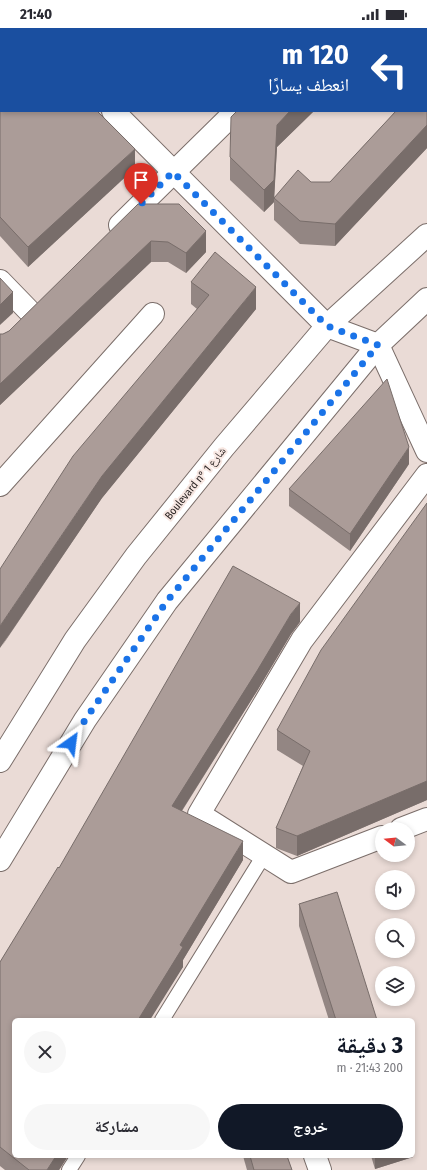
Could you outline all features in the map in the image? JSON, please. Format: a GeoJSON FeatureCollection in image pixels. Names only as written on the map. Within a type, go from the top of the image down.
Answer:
{"type":"FeatureCollection","features":[{"type":"Feature","properties":{"kind":"street"},"geometry":{"type":"LineString","coordinates":[[114,112],[327,326],[378,345],[427,451]]}},
{"type":"Feature","properties":{"kind":"street"},"geometry":{"type":"LineString","coordinates":[[105,239],[235,112]]}},
{"type":"Feature","properties":{"kind":"street","name":"Boulevard n° شارع 1"},"geometry":{"type":"LineString","coordinates":[[0,761],[75,640],[136,556],[224,447],[327,326],[427,235]]}},
{"type":"Feature","properties":{"kind":"street"},"geometry":{"type":"LineString","coordinates":[[0,281],[31,313]]}},
{"type":"Feature","properties":{"kind":"street"},"geometry":{"type":"LineString","coordinates":[[16,328],[47,298]]}},
{"type":"Feature","properties":{"kind":"street"},"geometry":{"type":"LineString","coordinates":[[0,860],[6,834],[167,601],[378,345],[427,299]]}},
{"type":"Feature","properties":{"kind":"street"},"geometry":{"type":"LineString","coordinates":[[0,485],[153,314]]}},
{"type":"Feature","properties":{"kind":"street"},"geometry":{"type":"LineString","coordinates":[[375,840],[290,872],[200,814],[302,640],[427,475]]}},
{"type":"Feature","properties":{"kind":"street"},"geometry":{"type":"LineString","coordinates":[[415,824],[427,819]]}},
{"type":"Feature","properties":{"kind":"street"},"geometry":{"type":"LineString","coordinates":[[316,1158],[320,1170]]}},
{"type":"Feature","properties":{"kind":"lane"},"geometry":{"type":"LineString","coordinates":[[163,1018],[264,855]]}},
{"type":"Feature","properties":{"kind":"lane"},"geometry":{"type":"LineString","coordinates":[[69,1170],[77,1158]]}},
{"type":"Feature","properties":{"kind":"building"},"geometry":{"type":"Polygon","coordinates":[[[0,112],[98,112],[135,149],[28,247],[0,217],[0,112]]]}},
{"type":"Feature","properties":{"kind":"building"},"geometry":{"type":"Polygon","coordinates":[[[236,112],[289,112],[277,125],[274,180],[264,190],[230,157],[231,117],[236,112]]]}},
{"type":"Feature","properties":{"kind":"building"},"geometry":{"type":"Polygon","coordinates":[[[395,112],[427,112],[427,125],[335,224],[300,221],[274,198],[298,170],[311,182],[330,182],[395,112]]]}},
{"type":"Feature","properties":{"kind":"building"},"geometry":{"type":"Polygon","coordinates":[[[138,204],[179,204],[206,231],[186,253],[168,242],[151,241],[0,384],[0,334],[9,331],[138,204]]]}},
{"type":"Feature","properties":{"kind":"building"},"geometry":{"type":"Polygon","coordinates":[[[215,252],[256,287],[102,476],[0,626],[0,569],[73,456],[209,295],[191,282],[215,252]]]}},
{"type":"Feature","properties":{"kind":"building"},"geometry":{"type":"Polygon","coordinates":[[[0,278],[13,292],[0,305],[0,278]]]}},
{"type":"Feature","properties":{"kind":"building"},"geometry":{"type":"Polygon","coordinates":[[[387,379],[409,447],[350,534],[289,489],[387,379]]]}},
{"type":"Feature","properties":{"kind":"building"},"geometry":{"type":"Polygon","coordinates":[[[427,503],[427,781],[297,836],[276,828],[310,751],[277,730],[321,650],[427,503]]]}},
{"type":"Feature","properties":{"kind":"building"},"geometry":{"type":"Polygon","coordinates":[[[233,566],[300,603],[291,614],[172,806],[243,841],[180,945],[183,947],[139,1018],[12,1018],[12,1157],[0,1147],[0,962],[58,867],[59,868],[233,566]]]}},
{"type":"Feature","properties":{"kind":"building"},"geometry":{"type":"Polygon","coordinates":[[[337,892],[376,1018],[335,1018],[299,904],[337,892]]]}},
{"type":"Feature","properties":{"kind":"building"},"geometry":{"type":"Polygon","coordinates":[[[14,1158],[55,1158],[47,1170],[29,1170],[14,1158]]]}},
{"type":"Feature","properties":{"kind":"building"},"geometry":{"type":"Polygon","coordinates":[[[251,1158],[288,1158],[292,1170],[254,1170],[251,1158]]]}},
{"type":"Feature","properties":{"kind":"route"},"geometry":{"type":"LineString","coordinates":[[71,743],[85,720],[167,601],[378,345],[327,326],[173,172],[141,204]]}}]}
